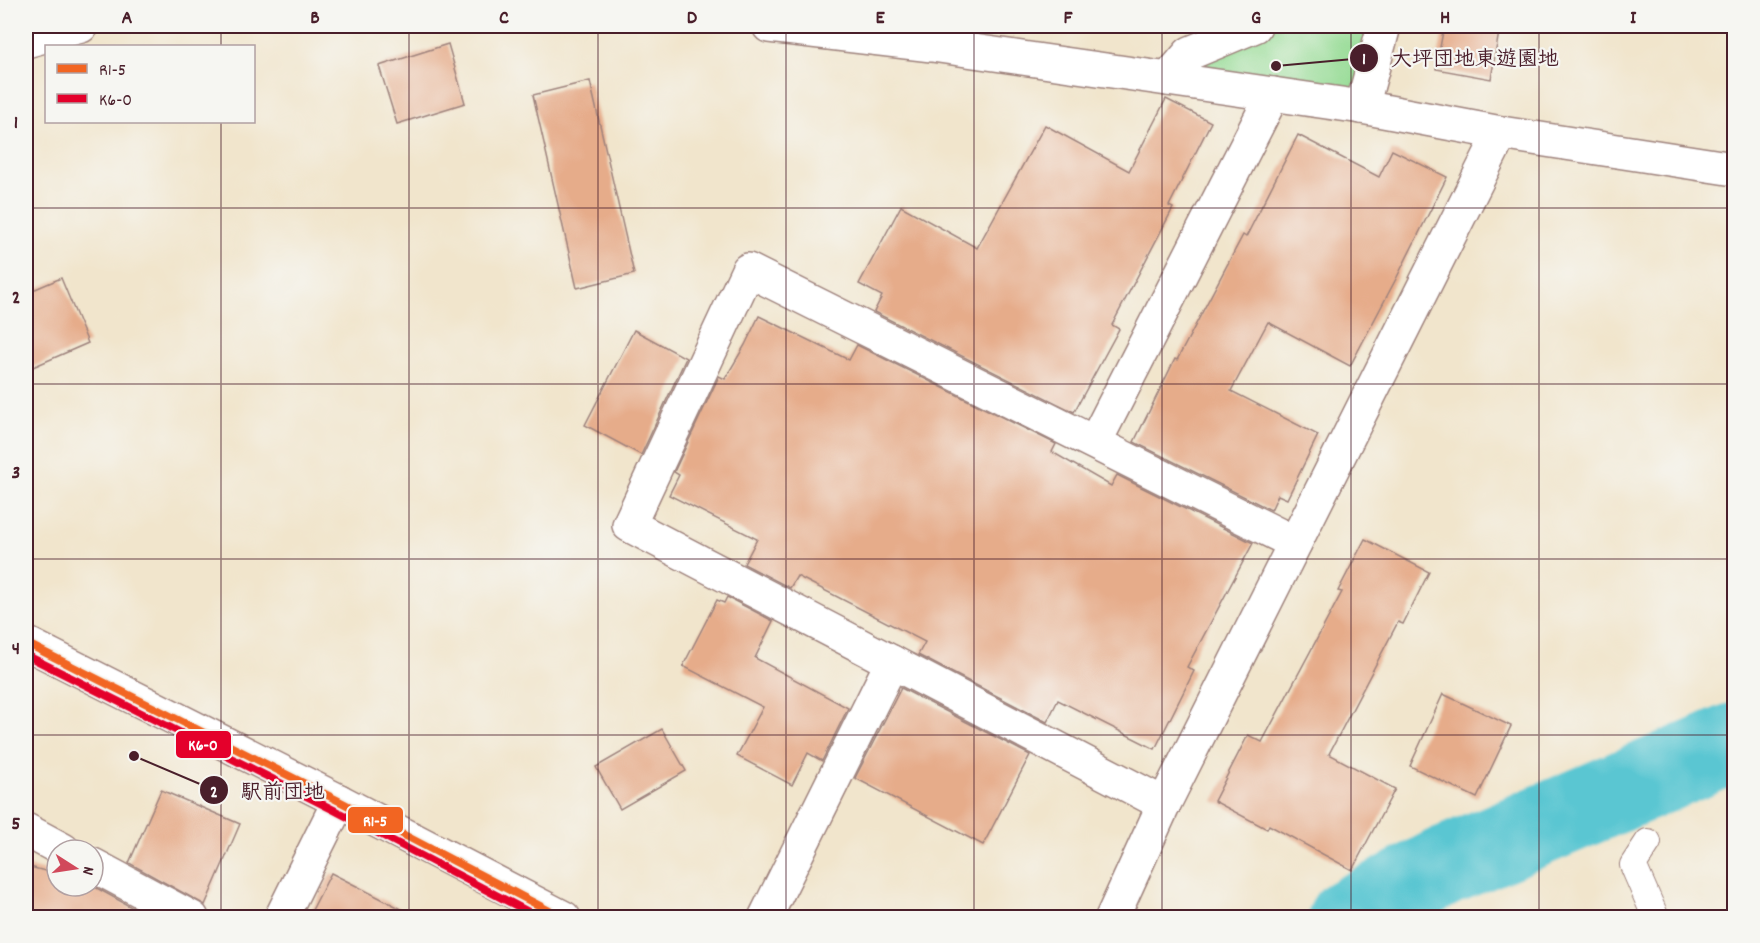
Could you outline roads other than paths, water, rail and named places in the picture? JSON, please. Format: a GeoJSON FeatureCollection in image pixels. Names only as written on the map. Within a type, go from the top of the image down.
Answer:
{"type":"FeatureCollection","features":[{"type":"Feature","properties":{"kind":"street"},"geometry":{"type":"LineString","coordinates":[[26,41],[81,26]]}},
{"type":"Feature","properties":{"kind":"street"},"geometry":{"type":"LineString","coordinates":[[769,26],[930,35],[1168,79],[1362,107],[1501,133],[1734,169]]}},
{"type":"Feature","properties":{"kind":"street"},"geometry":{"type":"LineString","coordinates":[[1168,79],[1190,53],[1255,26]]}},
{"type":"Feature","properties":{"kind":"street"},"geometry":{"type":"LineString","coordinates":[[1362,107],[1384,26]]}},
{"type":"Feature","properties":{"kind":"street"},"geometry":{"type":"LineString","coordinates":[[1095,442],[1273,94]]}},
{"type":"Feature","properties":{"kind":"street"},"geometry":{"type":"LineString","coordinates":[[1112,918],[1164,804],[1501,133]]}},
{"type":"Feature","properties":{"kind":"street"},"geometry":{"type":"LineString","coordinates":[[1164,804],[629,525],[748,270],[1295,543]]}},
{"type":"Feature","properties":{"kind":"street"},"geometry":{"type":"LineString","coordinates":[[26,643],[564,918]]}},
{"type":"Feature","properties":{"kind":"street"},"geometry":{"type":"LineString","coordinates":[[765,918],[892,662]]}},
{"type":"Feature","properties":{"kind":"street"},"geometry":{"type":"LineString","coordinates":[[281,918],[339,801]]}},
{"type":"Feature","properties":{"kind":"street"},"geometry":{"type":"LineString","coordinates":[[26,830],[45,840]]}},
{"type":"Feature","properties":{"kind":"street"},"geometry":{"type":"LineString","coordinates":[[105,872],[192,918]]}},
{"type":"Feature","properties":{"kind":"lane"},"geometry":{"type":"LineString","coordinates":[[1648,842],[1633,865],[1656,918]]}},
{"type":"Feature","properties":{"kind":"waterway"},"geometry":{"type":"LineString","coordinates":[[1348,918],[1445,866],[1734,743]]}},
{"type":"Feature","properties":{"kind":"place","name":"大坪団地東遊園地"},"geometry":{"type":"Point","coordinates":[1276,66]}},
{"type":"Feature","properties":{"kind":"place","name":"駅前団地"},"geometry":{"type":"Point","coordinates":[134,756]}}]}
